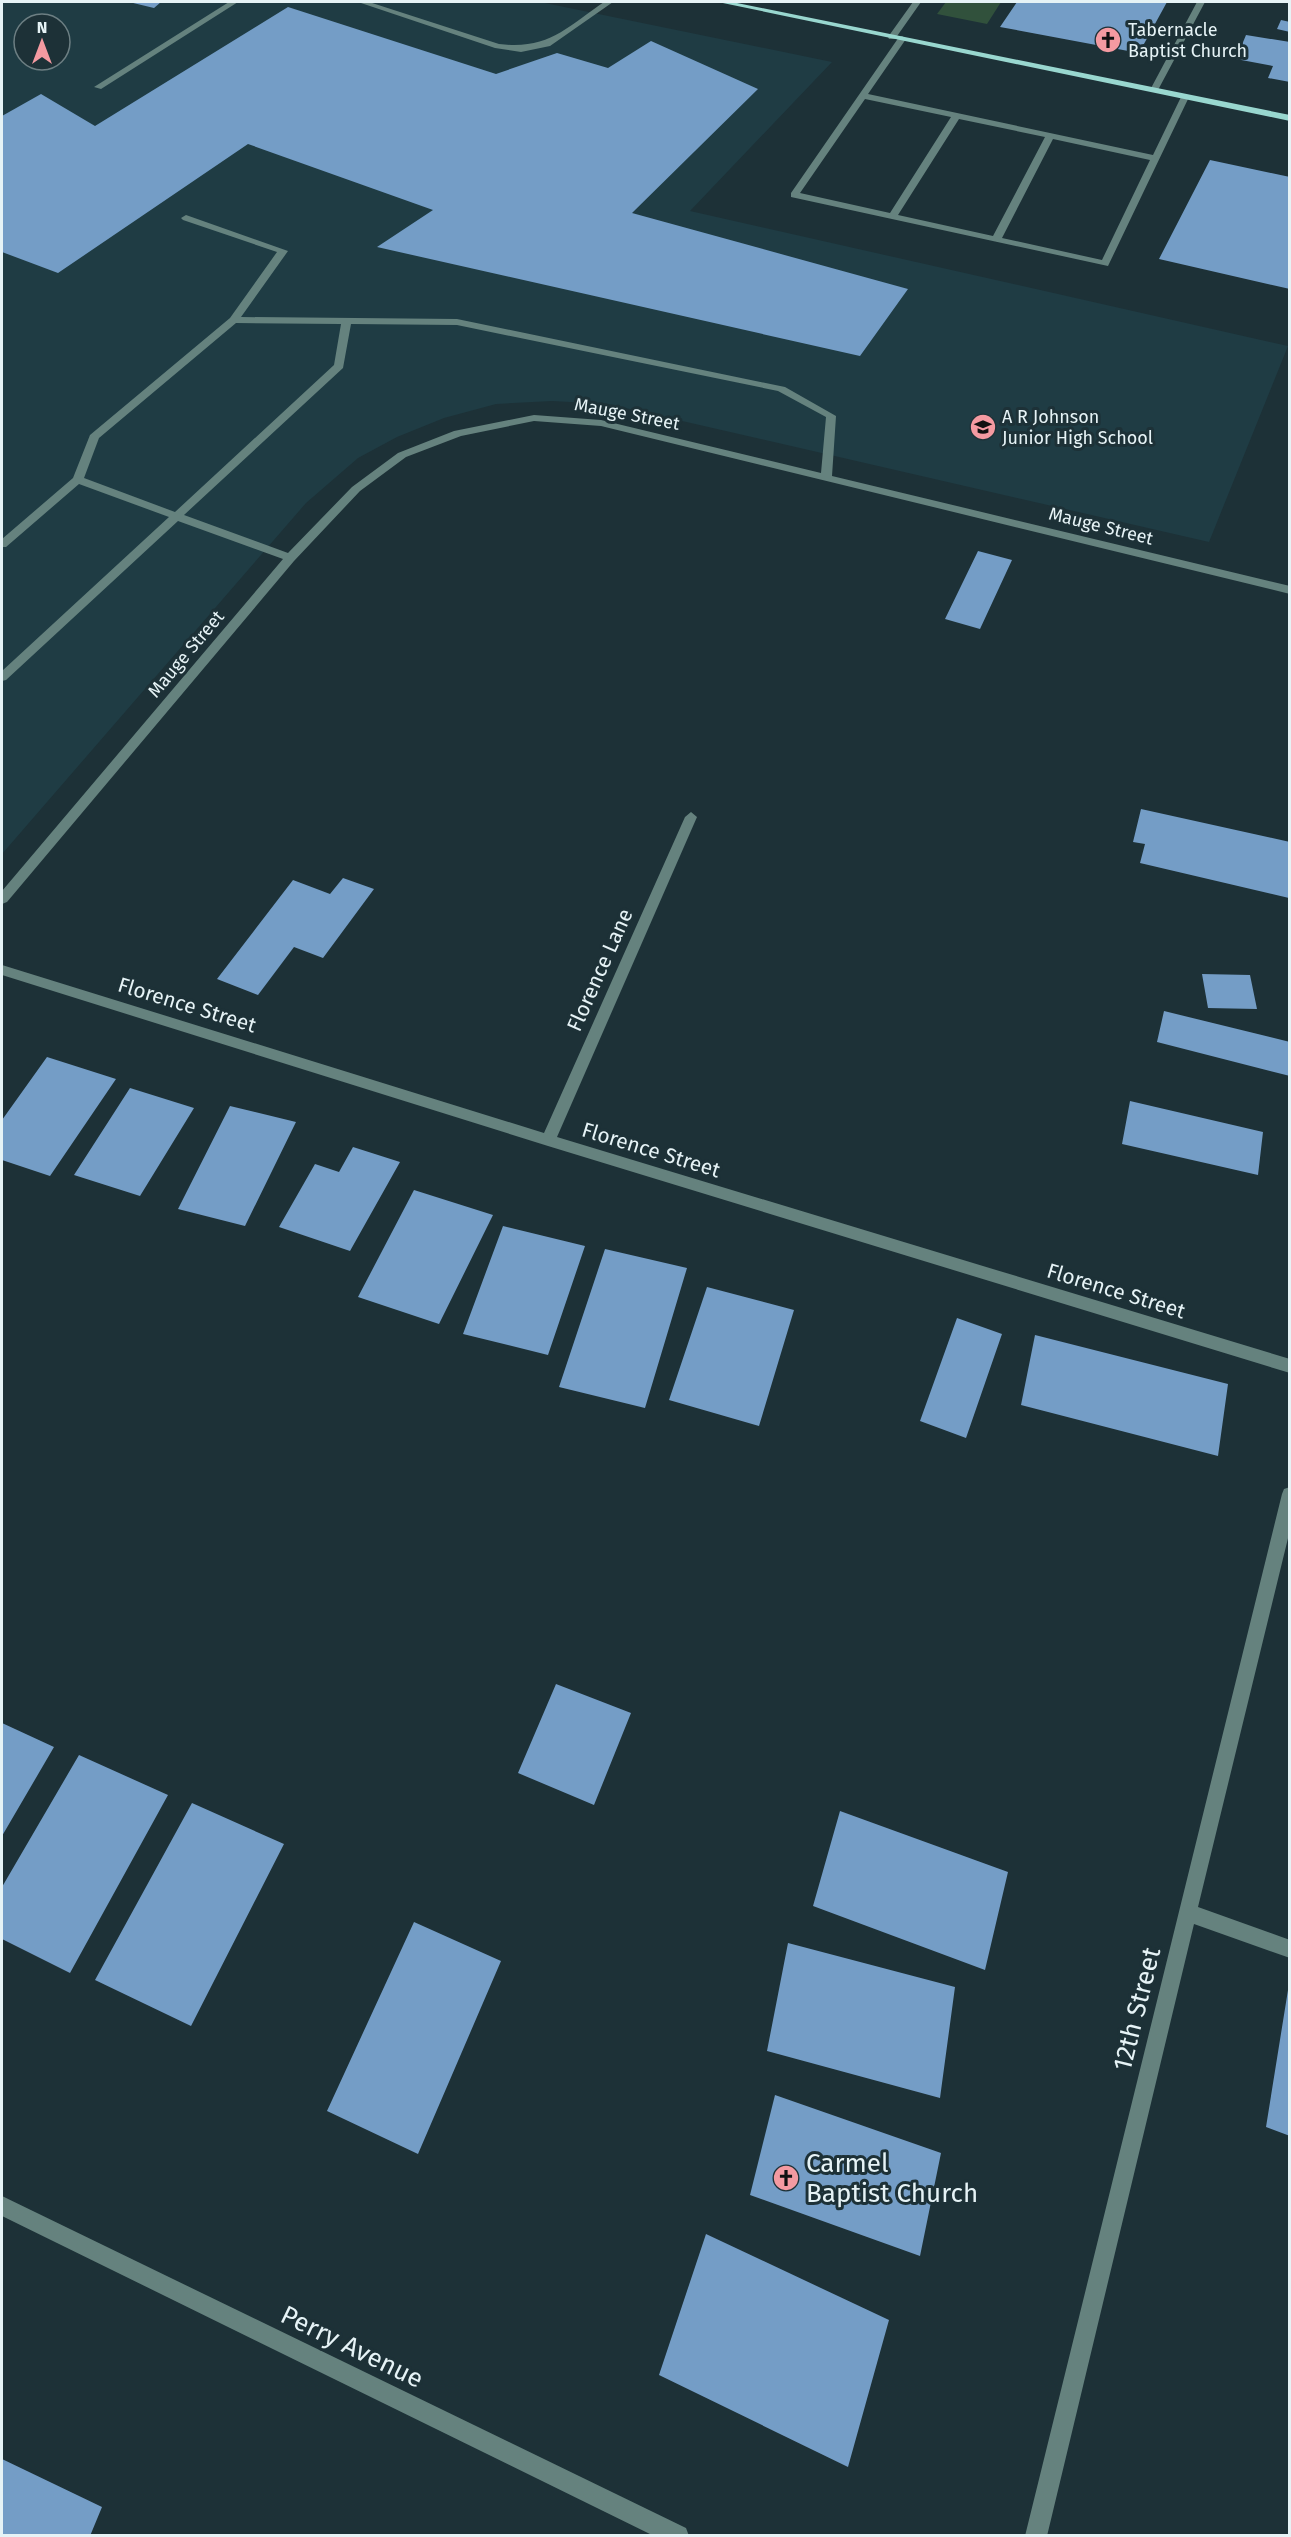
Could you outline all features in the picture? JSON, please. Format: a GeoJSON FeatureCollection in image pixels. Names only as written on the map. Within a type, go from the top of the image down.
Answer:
{"type":"FeatureCollection","features":[{"type":"Feature","properties":{"kind":"main road"},"geometry":{"type":"LineString","coordinates":[[722,2],[1290,118]]}},
{"type":"Feature","properties":{"kind":"street"},"geometry":{"type":"LineString","coordinates":[[98,87],[234,2]]}},
{"type":"Feature","properties":{"kind":"street"},"geometry":{"type":"LineString","coordinates":[[362,2],[498,46],[522,49],[548,44],[609,2]]}},
{"type":"Feature","properties":{"kind":"street"},"geometry":{"type":"LineString","coordinates":[[917,2],[864,96],[794,195],[1105,264],[1185,97]]}},
{"type":"Feature","properties":{"kind":"street"},"geometry":{"type":"LineString","coordinates":[[1154,90],[1201,2]]}},
{"type":"Feature","properties":{"kind":"street"},"geometry":{"type":"LineString","coordinates":[[864,96],[1156,158]]}},
{"type":"Feature","properties":{"kind":"street"},"geometry":{"type":"LineString","coordinates":[[892,216],[956,116]]}},
{"type":"Feature","properties":{"kind":"street"},"geometry":{"type":"LineString","coordinates":[[996,240],[1050,136]]}},
{"type":"Feature","properties":{"kind":"street"},"geometry":{"type":"LineString","coordinates":[[2,544],[78,480],[94,437],[234,320],[283,251],[186,218]]}},
{"type":"Feature","properties":{"kind":"street"},"geometry":{"type":"LineString","coordinates":[[234,320],[457,322],[781,389],[831,416],[826,478]]}},
{"type":"Feature","properties":{"kind":"street"},"geometry":{"type":"LineString","coordinates":[[2,677],[339,366],[346,321]]}},
{"type":"Feature","properties":{"kind":"street","name":"Mauge Street"},"geometry":{"type":"LineString","coordinates":[[2,899],[290,558],[356,489],[402,455],[458,433],[534,418],[602,423],[1290,590]]}},
{"type":"Feature","properties":{"kind":"street"},"geometry":{"type":"LineString","coordinates":[[78,480],[290,558]]}},
{"type":"Feature","properties":{"kind":"street","name":"Florence Lane"},"geometry":{"type":"LineString","coordinates":[[548,1140],[691,817]]}},
{"type":"Feature","properties":{"kind":"street","name":"Florence Street"},"geometry":{"type":"LineString","coordinates":[[2,970],[548,1140],[1290,1366]]}},
{"type":"Feature","properties":{"kind":"street","name":"12th Street"},"geometry":{"type":"LineString","coordinates":[[1036,2535],[1290,1494]]}},
{"type":"Feature","properties":{"kind":"street"},"geometry":{"type":"LineString","coordinates":[[1188,1913],[1290,1949]]}},
{"type":"Feature","properties":{"kind":"street","name":"Perry Avenue"},"geometry":{"type":"LineString","coordinates":[[2,2206],[678,2535]]}},
{"type":"Feature","properties":{"kind":"shaded area","name":"A R Johnson Junior High School"},"geometry":{"type":"Polygon","coordinates":[[[2,2],[540,2],[832,62],[690,211],[1288,346],[1209,542],[608,404],[552,401],[496,404],[444,418],[397,437],[358,458],[306,503],[2,854],[2,2]]]}},
{"type":"Feature","properties":{"kind":"green space"},"geometry":{"type":"Polygon","coordinates":[[[946,2],[1001,2],[987,24],[937,14],[946,2]]]}},
{"type":"Feature","properties":{"kind":"building"},"geometry":{"type":"Polygon","coordinates":[[[129,2],[161,2],[154,8],[129,2]]]}},
{"type":"Feature","properties":{"kind":"building","name":"Tabernacle Baptist Church"},"geometry":{"type":"Polygon","coordinates":[[[1017,2],[1167,2],[1139,53],[1000,27],[1017,2]]]}},
{"type":"Feature","properties":{"kind":"building"},"geometry":{"type":"Polygon","coordinates":[[[288,7],[496,74],[557,53],[608,68],[651,41],[758,89],[632,213],[908,289],[860,356],[377,247],[433,210],[248,144],[58,273],[2,252],[2,116],[41,94],[95,126],[288,7]]]}},
{"type":"Feature","properties":{"kind":"building"},"geometry":{"type":"Polygon","coordinates":[[[1281,20],[1290,22],[1290,32],[1277,29],[1281,20]]]}},
{"type":"Feature","properties":{"kind":"building"},"geometry":{"type":"Polygon","coordinates":[[[1246,35],[1290,42],[1290,82],[1268,78],[1273,66],[1236,59],[1246,35]]]}},
{"type":"Feature","properties":{"kind":"building"},"geometry":{"type":"Polygon","coordinates":[[[1210,160],[1290,177],[1290,289],[1159,259],[1210,160]]]}},
{"type":"Feature","properties":{"kind":"building"},"geometry":{"type":"Polygon","coordinates":[[[978,551],[1012,560],[980,629],[945,619],[978,551]]]}},
{"type":"Feature","properties":{"kind":"building"},"geometry":{"type":"Polygon","coordinates":[[[1141,809],[1290,842],[1289,898],[1140,863],[1145,844],[1133,842],[1141,809]]]}},
{"type":"Feature","properties":{"kind":"building"},"geometry":{"type":"Polygon","coordinates":[[[343,878],[374,889],[323,958],[294,947],[258,995],[217,979],[293,880],[330,894],[343,878]]]}},
{"type":"Feature","properties":{"kind":"building"},"geometry":{"type":"Polygon","coordinates":[[[1202,974],[1250,975],[1257,1009],[1208,1008],[1202,974]]]}},
{"type":"Feature","properties":{"kind":"building"},"geometry":{"type":"Polygon","coordinates":[[[1164,1011],[1290,1042],[1290,1076],[1157,1042],[1164,1011]]]}},
{"type":"Feature","properties":{"kind":"building"},"geometry":{"type":"Polygon","coordinates":[[[47,1057],[116,1079],[50,1176],[2,1160],[2,1120],[47,1057]]]}},
{"type":"Feature","properties":{"kind":"building"},"geometry":{"type":"Polygon","coordinates":[[[130,1088],[194,1108],[140,1196],[74,1175],[130,1088]]]}},
{"type":"Feature","properties":{"kind":"building"},"geometry":{"type":"Polygon","coordinates":[[[1130,1101],[1263,1132],[1258,1175],[1122,1144],[1130,1101]]]}},
{"type":"Feature","properties":{"kind":"building"},"geometry":{"type":"Polygon","coordinates":[[[230,1106],[296,1122],[245,1226],[178,1209],[230,1106]]]}},
{"type":"Feature","properties":{"kind":"building"},"geometry":{"type":"Polygon","coordinates":[[[353,1147],[400,1162],[350,1251],[279,1227],[315,1164],[339,1172],[353,1147]]]}},
{"type":"Feature","properties":{"kind":"building"},"geometry":{"type":"Polygon","coordinates":[[[414,1190],[493,1215],[439,1324],[358,1297],[414,1190]]]}},
{"type":"Feature","properties":{"kind":"building"},"geometry":{"type":"Polygon","coordinates":[[[503,1226],[585,1246],[548,1355],[463,1334],[503,1226]]]}},
{"type":"Feature","properties":{"kind":"building"},"geometry":{"type":"Polygon","coordinates":[[[605,1249],[687,1268],[645,1408],[559,1387],[605,1249]]]}},
{"type":"Feature","properties":{"kind":"building"},"geometry":{"type":"Polygon","coordinates":[[[707,1287],[794,1310],[759,1426],[669,1400],[707,1287]]]}},
{"type":"Feature","properties":{"kind":"building"},"geometry":{"type":"Polygon","coordinates":[[[957,1318],[1002,1334],[966,1438],[920,1421],[957,1318]]]}},
{"type":"Feature","properties":{"kind":"building"},"geometry":{"type":"Polygon","coordinates":[[[1035,1335],[1228,1384],[1218,1456],[1021,1405],[1035,1335]]]}},
{"type":"Feature","properties":{"kind":"building"},"geometry":{"type":"Polygon","coordinates":[[[556,1684],[631,1713],[594,1805],[518,1773],[556,1684]]]}},
{"type":"Feature","properties":{"kind":"building"},"geometry":{"type":"Polygon","coordinates":[[[2,1723],[54,1747],[2,1836],[2,1723]]]}},
{"type":"Feature","properties":{"kind":"building"},"geometry":{"type":"Polygon","coordinates":[[[79,1755],[168,1795],[70,1973],[2,1939],[2,1887],[79,1755]]]}},
{"type":"Feature","properties":{"kind":"building"},"geometry":{"type":"Polygon","coordinates":[[[192,1803],[284,1844],[191,2026],[95,1980],[192,1803]]]}},
{"type":"Feature","properties":{"kind":"building"},"geometry":{"type":"Polygon","coordinates":[[[840,1811],[1008,1872],[985,1970],[813,1906],[840,1811]]]}},
{"type":"Feature","properties":{"kind":"building"},"geometry":{"type":"Polygon","coordinates":[[[414,1922],[501,1961],[418,2154],[327,2111],[414,1922]]]}},
{"type":"Feature","properties":{"kind":"building"},"geometry":{"type":"Polygon","coordinates":[[[788,1943],[955,1987],[940,2098],[767,2051],[788,1943]]]}},
{"type":"Feature","properties":{"kind":"building"},"geometry":{"type":"Polygon","coordinates":[[[1288,1990],[1290,1990],[1290,2136],[1266,2127],[1288,1990]]]}},
{"type":"Feature","properties":{"kind":"building"},"geometry":{"type":"Polygon","coordinates":[[[775,2095],[941,2153],[920,2256],[750,2195],[775,2095]]]}},
{"type":"Feature","properties":{"kind":"building"},"geometry":{"type":"Polygon","coordinates":[[[706,2234],[889,2320],[848,2467],[659,2375],[706,2234]]]}},
{"type":"Feature","properties":{"kind":"building"},"geometry":{"type":"Polygon","coordinates":[[[2,2459],[102,2507],[90,2536],[2,2536],[2,2459]]]}},
{"type":"Feature","properties":{"kind":"place","name":"Tabernacle Baptist Church"},"geometry":{"type":"Point","coordinates":[1108,40]}},
{"type":"Feature","properties":{"kind":"place","name":"A R Johnson Junior High School"},"geometry":{"type":"Point","coordinates":[983,427]}},
{"type":"Feature","properties":{"kind":"place","name":"Carmel Baptist Church"},"geometry":{"type":"Point","coordinates":[786,2178]}}]}
